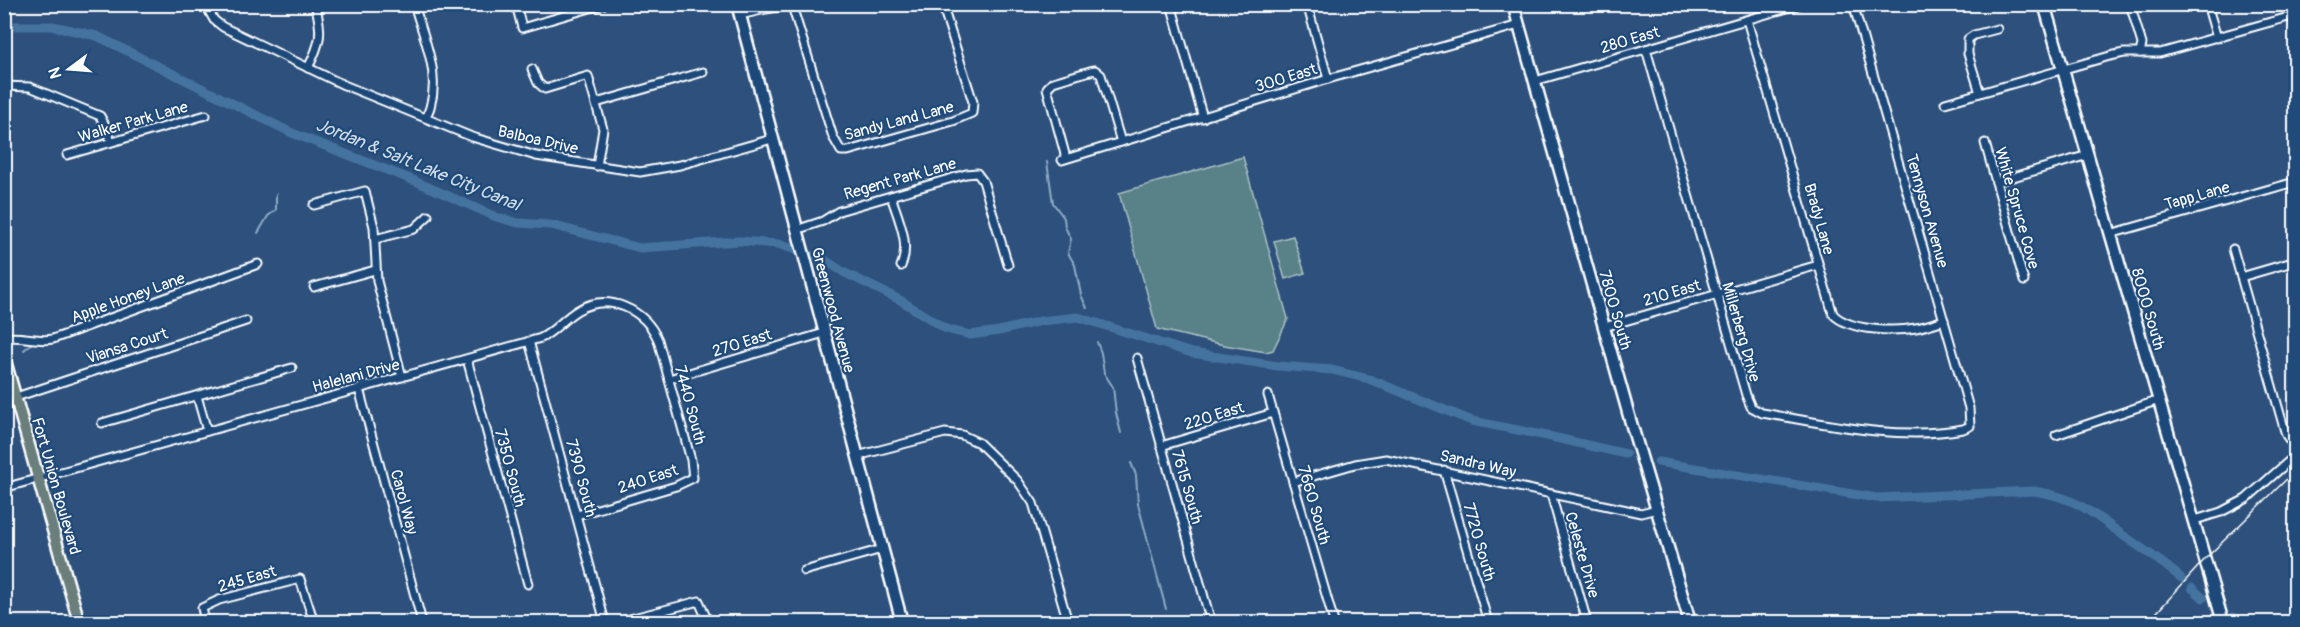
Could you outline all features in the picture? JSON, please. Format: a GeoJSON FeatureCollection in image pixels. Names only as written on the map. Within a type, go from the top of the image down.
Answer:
{"type":"FeatureCollection","features":[{"type":"Feature","properties":{"kind":"main road","name":"Fort Union Boulevard"},"geometry":{"type":"LineString","coordinates":[[4,357],[80,622]]}},
{"type":"Feature","properties":{"kind":"street"},"geometry":{"type":"LineString","coordinates":[[308,68],[321,36],[315,4]]}},
{"type":"Feature","properties":{"kind":"street"},"geometry":{"type":"LineString","coordinates":[[414,4],[434,76],[434,99],[426,118]]}},
{"type":"Feature","properties":{"kind":"street"},"geometry":{"type":"LineString","coordinates":[[516,4],[522,28],[604,4]]}},
{"type":"Feature","properties":{"kind":"street","name":"Sandy Land Lane"},"geometry":{"type":"LineString","coordinates":[[795,5],[833,137],[841,151],[857,149],[953,122],[972,113],[973,102],[942,4]]}},
{"type":"Feature","properties":{"kind":"street"},"geometry":{"type":"LineString","coordinates":[[1171,4],[1203,118]]}},
{"type":"Feature","properties":{"kind":"street"},"geometry":{"type":"LineString","coordinates":[[1307,4],[1329,79]]}},
{"type":"Feature","properties":{"kind":"street","name":"7800 South"},"geometry":{"type":"LineString","coordinates":[[1513,4],[1690,622]]}},
{"type":"Feature","properties":{"kind":"street","name":"280 East"},"geometry":{"type":"LineString","coordinates":[[1535,81],[1801,4]]}},
{"type":"Feature","properties":{"kind":"street","name":"Tennyson Avenue"},"geometry":{"type":"LineString","coordinates":[[1853,4],[1969,408],[1970,426]]}},
{"type":"Feature","properties":{"kind":"street","name":"8000 South"},"geometry":{"type":"LineString","coordinates":[[2044,4],[2223,622]]}},
{"type":"Feature","properties":{"kind":"street"},"geometry":{"type":"LineString","coordinates":[[2130,4],[2142,44],[2140,53]]}},
{"type":"Feature","properties":{"kind":"street"},"geometry":{"type":"LineString","coordinates":[[2207,4],[2217,38]]}},
{"type":"Feature","properties":{"kind":"street"},"geometry":{"type":"LineString","coordinates":[[2289,4],[2295,29]]}},
{"type":"Feature","properties":{"kind":"street"},"geometry":{"type":"LineString","coordinates":[[738,10],[795,5]]}},
{"type":"Feature","properties":{"kind":"street","name":"Greenwood Avenue"},"geometry":{"type":"LineString","coordinates":[[738,10],[902,622]]}},
{"type":"Feature","properties":{"kind":"street","name":"Balboa Drive"},"geometry":{"type":"LineString","coordinates":[[209,11],[214,20],[223,27],[308,68],[426,118],[504,148],[536,156],[640,172],[660,170],[772,139]]}},
{"type":"Feature","properties":{"kind":"street"},"geometry":{"type":"LineString","coordinates":[[1945,103],[2117,54],[2160,53],[2292,16]]}},
{"type":"Feature","properties":{"kind":"street","name":"Brady Lane"},"geometry":{"type":"LineString","coordinates":[[1747,20],[1833,314],[1845,324],[1895,330],[1916,328],[1944,320]]}},
{"type":"Feature","properties":{"kind":"street","name":"300 East"},"geometry":{"type":"LineString","coordinates":[[1121,142],[1101,75],[1095,70],[1053,82],[1047,87],[1064,159],[1203,118],[1329,79],[1519,25]]}},
{"type":"Feature","properties":{"kind":"street"},"geometry":{"type":"LineString","coordinates":[[1980,93],[1968,54],[1968,39],[1997,28]]}},
{"type":"Feature","properties":{"kind":"street","name":"Millerberg Drive"},"geometry":{"type":"LineString","coordinates":[[1646,49],[1746,395],[1752,407],[1756,411],[1882,432],[1953,431],[1970,426]]}},
{"type":"Feature","properties":{"kind":"street"},"geometry":{"type":"LineString","coordinates":[[532,69],[538,83],[545,89],[588,76],[603,135],[597,166]]}},
{"type":"Feature","properties":{"kind":"street"},"geometry":{"type":"LineString","coordinates":[[596,103],[703,72]]}},
{"type":"Feature","properties":{"kind":"street"},"geometry":{"type":"LineString","coordinates":[[4,86],[30,87],[99,116],[104,120],[111,142]]}},
{"type":"Feature","properties":{"kind":"street","name":"Walker Park Lane"},"geometry":{"type":"LineString","coordinates":[[67,155],[206,115]]}},
{"type":"Feature","properties":{"kind":"street","name":"White Spruce Cove"},"geometry":{"type":"LineString","coordinates":[[1985,143],[2024,280]]}},
{"type":"Feature","properties":{"kind":"street"},"geometry":{"type":"LineString","coordinates":[[1996,182],[2088,155]]}},
{"type":"Feature","properties":{"kind":"street","name":"Regent Park Lane"},"geometry":{"type":"LineString","coordinates":[[797,234],[839,211],[966,174],[980,175],[987,191],[1008,265]]}},
{"type":"Feature","properties":{"kind":"street","name":"Tapp Lane"},"geometry":{"type":"LineString","coordinates":[[2110,234],[2292,183]]}},
{"type":"Feature","properties":{"kind":"street"},"geometry":{"type":"LineString","coordinates":[[314,205],[365,191],[375,239],[375,270],[402,377]]}},
{"type":"Feature","properties":{"kind":"street"},"geometry":{"type":"LineString","coordinates":[[891,196],[906,245],[905,257],[901,266]]}},
{"type":"Feature","properties":{"kind":"street"},"geometry":{"type":"LineString","coordinates":[[375,239],[414,229],[428,216]]}},
{"type":"Feature","properties":{"kind":"street"},"geometry":{"type":"LineString","coordinates":[[2233,249],[2286,435],[2295,450]]}},
{"type":"Feature","properties":{"kind":"street"},"geometry":{"type":"LineString","coordinates":[[2241,276],[2295,261]]}},
{"type":"Feature","properties":{"kind":"street","name":"Apple Honey Lane"},"geometry":{"type":"LineString","coordinates":[[4,338],[22,336],[53,339],[258,264]]}},
{"type":"Feature","properties":{"kind":"street","name":"210 East"},"geometry":{"type":"LineString","coordinates":[[1604,327],[1818,265]]}},
{"type":"Feature","properties":{"kind":"street"},"geometry":{"type":"LineString","coordinates":[[314,287],[375,270]]}},
{"type":"Feature","properties":{"kind":"street","name":"Halelani Drive"},"geometry":{"type":"LineString","coordinates":[[39,479],[530,341],[551,333],[580,309],[608,303],[620,305],[642,317],[652,327],[658,340]]}},
{"type":"Feature","properties":{"kind":"street","name":"Viansa Court"},"geometry":{"type":"LineString","coordinates":[[16,397],[246,321]]}},
{"type":"Feature","properties":{"kind":"street","name":"270 East"},"geometry":{"type":"LineString","coordinates":[[669,379],[824,333]]}},
{"type":"Feature","properties":{"kind":"street","name":"7440 South"},"geometry":{"type":"LineString","coordinates":[[658,340],[691,460],[693,478]]}},
{"type":"Feature","properties":{"kind":"street","name":"7390 South"},"geometry":{"type":"LineString","coordinates":[[530,341],[605,622]]}},
{"type":"Feature","properties":{"kind":"street","name":"7615 South"},"geometry":{"type":"LineString","coordinates":[[1137,358],[1211,622]]}},
{"type":"Feature","properties":{"kind":"street","name":"7350 South"},"geometry":{"type":"LineString","coordinates":[[467,359],[528,584]]}},
{"type":"Feature","properties":{"kind":"street"},"geometry":{"type":"LineString","coordinates":[[102,423],[292,369]]}},
{"type":"Feature","properties":{"kind":"street","name":"Carol Way"},"geometry":{"type":"LineString","coordinates":[[359,389],[422,622]]}},
{"type":"Feature","properties":{"kind":"street","name":"7660 South"},"geometry":{"type":"LineString","coordinates":[[1268,395],[1334,622]]}},
{"type":"Feature","properties":{"kind":"street"},"geometry":{"type":"LineString","coordinates":[[197,396],[207,431]]}},
{"type":"Feature","properties":{"kind":"street"},"geometry":{"type":"LineString","coordinates":[[2056,435],[2159,400]]}},
{"type":"Feature","properties":{"kind":"street","name":"220 East"},"geometry":{"type":"LineString","coordinates":[[1161,446],[1274,413]]}},
{"type":"Feature","properties":{"kind":"street"},"geometry":{"type":"LineString","coordinates":[[857,456],[945,433],[962,435],[979,443],[1018,481],[1033,503],[1068,622]]}},
{"type":"Feature","properties":{"kind":"street"},"geometry":{"type":"LineString","coordinates":[[2195,520],[2221,512],[2246,499],[2295,455]]}},
{"type":"Feature","properties":{"kind":"street","name":"Sandra Way"},"geometry":{"type":"LineString","coordinates":[[1293,482],[1372,460],[1401,460],[1641,513],[1657,509]]}},
{"type":"Feature","properties":{"kind":"street","name":"7720 South"},"geometry":{"type":"LineString","coordinates":[[1444,470],[1488,622]]}},
{"type":"Feature","properties":{"kind":"street","name":"240 East"},"geometry":{"type":"LineString","coordinates":[[576,515],[675,486],[693,478]]}},
{"type":"Feature","properties":{"kind":"street"},"geometry":{"type":"LineString","coordinates":[[4,488],[39,479]]}},
{"type":"Feature","properties":{"kind":"street","name":"Celeste Drive"},"geometry":{"type":"LineString","coordinates":[[1551,494],[1587,622]]}},
{"type":"Feature","properties":{"kind":"street"},"geometry":{"type":"LineString","coordinates":[[804,571],[882,549]]}},
{"type":"Feature","properties":{"kind":"street","name":"245 East"},"geometry":{"type":"LineString","coordinates":[[205,622],[202,608],[219,600],[300,579],[314,622]]}},
{"type":"Feature","properties":{"kind":"street"},"geometry":{"type":"LineString","coordinates":[[618,622],[699,600],[708,622]]}},
{"type":"Feature","properties":{"kind":"green space"},"geometry":{"type":"Polygon","coordinates":[[[1243,157],[1288,319],[1273,350],[1266,352],[1224,345],[1157,329],[1119,193],[1243,157]]]}},
{"type":"Feature","properties":{"kind":"green space"},"geometry":{"type":"Polygon","coordinates":[[[1293,236],[1305,273],[1285,279],[1274,241],[1293,236]]]}},
{"type":"Feature","properties":{"kind":"waterway","name":"Jordan & Salt Lake City Canal"},"geometry":{"type":"LineString","coordinates":[[4,26],[53,26],[97,36],[292,133],[415,181],[496,217],[518,223],[551,225],[640,248],[739,241],[778,244],[825,260],[845,273],[900,300],[946,329],[970,335],[1041,321],[1078,317],[1192,353],[1278,366],[1332,370],[1369,379],[1472,421],[1626,454]]}},
{"type":"Feature","properties":{"kind":"waterway"},"geometry":{"type":"LineString","coordinates":[[1047,162],[1053,203],[1064,218],[1065,227],[1071,239],[1068,253],[1075,265],[1081,295],[1087,308]]}},
{"type":"Feature","properties":{"kind":"waterway"},"geometry":{"type":"LineString","coordinates":[[258,233],[268,216],[276,210],[276,194]]}},
{"type":"Feature","properties":{"kind":"waterway"},"geometry":{"type":"LineString","coordinates":[[1097,342],[1104,373],[1113,387],[1121,433]]}},
{"type":"Feature","properties":{"kind":"waterway"},"geometry":{"type":"LineString","coordinates":[[24,350],[31,344]]}},
{"type":"Feature","properties":{"kind":"waterway","name":"Jordan & Salt Lake City Canal"},"geometry":{"type":"LineString","coordinates":[[1658,462],[1877,498],[2034,491],[2049,494],[2062,497],[2092,513],[2181,578]]}},
{"type":"Feature","properties":{"kind":"waterway"},"geometry":{"type":"LineString","coordinates":[[1131,463],[1136,475],[1138,504],[1166,609]]}},
{"type":"Feature","properties":{"kind":"waterway","name":"Jordan & Salt Lake City Canal"},"geometry":{"type":"LineString","coordinates":[[2192,588],[2203,598]]}},
{"type":"Feature","properties":{"kind":"waterway","name":"Jordan & Salt Lake City Canal"},"geometry":{"type":"LineString","coordinates":[[2233,617],[2242,622]]}},
{"type":"Feature","properties":{"kind":"tram line"},"geometry":{"type":"LineString","coordinates":[[2148,622],[2206,558],[2296,470]]}}]}
